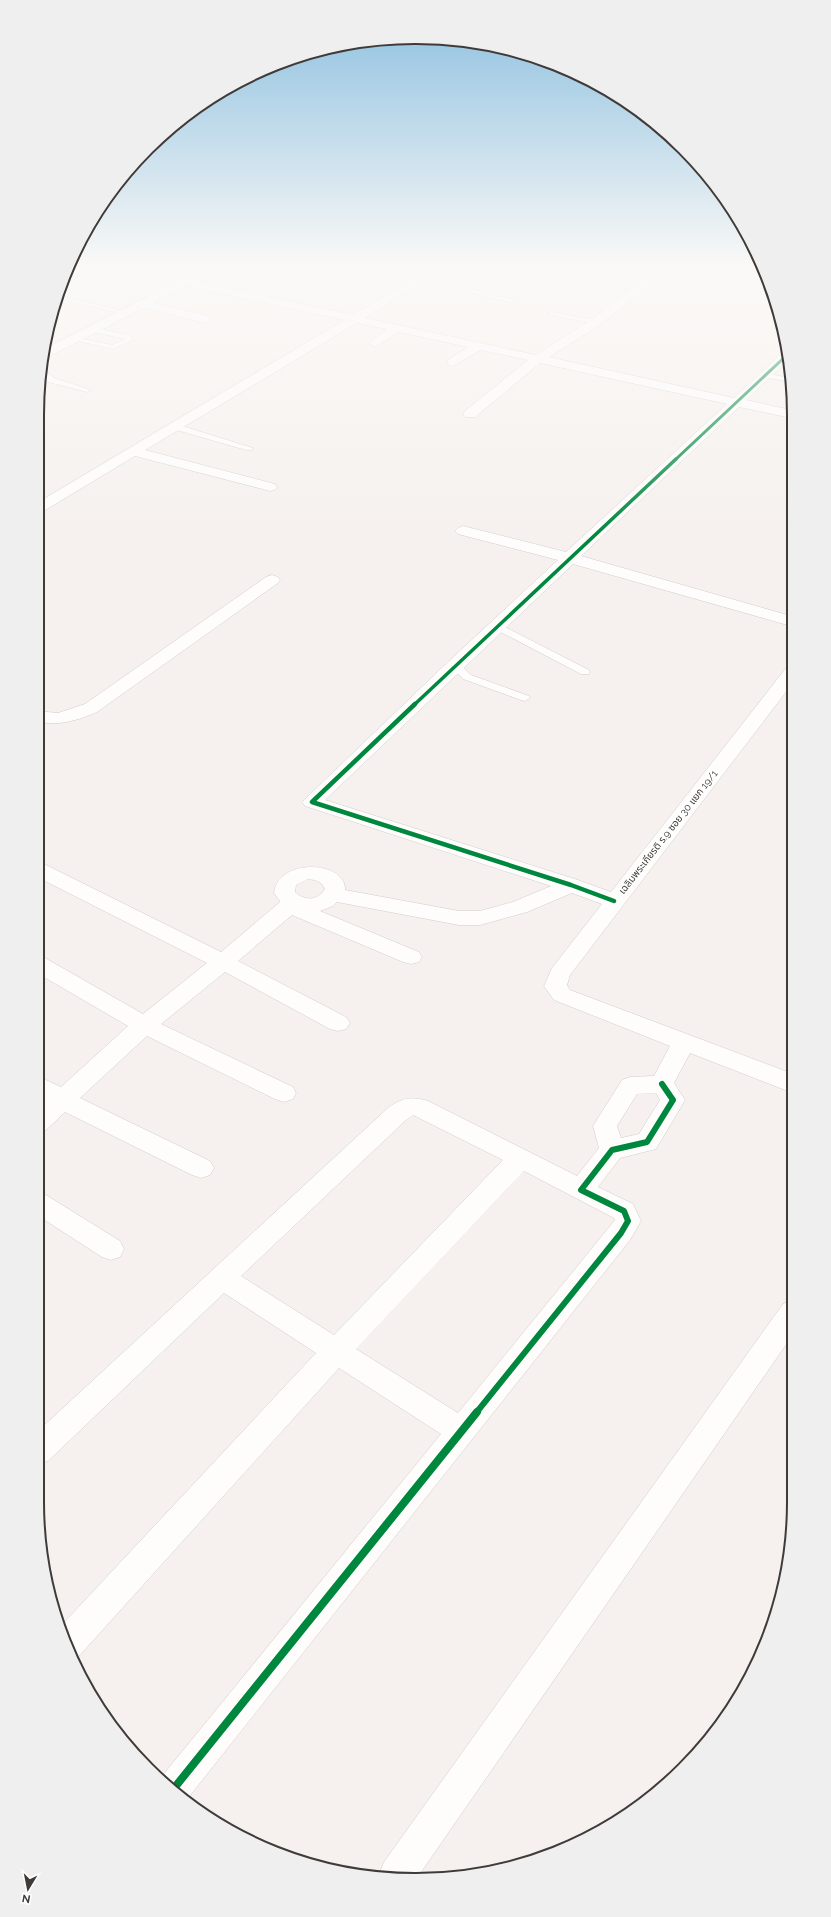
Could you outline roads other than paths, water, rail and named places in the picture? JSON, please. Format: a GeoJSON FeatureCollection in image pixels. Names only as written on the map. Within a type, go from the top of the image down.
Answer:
{"type":"FeatureCollection","features":[{"type":"Feature","properties":{"kind":"street"},"geometry":{"type":"LineString","coordinates":[[44,505],[296,355]]}},
{"type":"Feature","properties":{"kind":"street"},"geometry":{"type":"LineString","coordinates":[[453,362],[464,355]]}},
{"type":"Feature","properties":{"kind":"street"},"geometry":{"type":"LineString","coordinates":[[526,355],[787,413]]}},
{"type":"Feature","properties":{"kind":"street"},"geometry":{"type":"LineString","coordinates":[[470,414],[543,355]]}},
{"type":"Feature","properties":{"kind":"street"},"geometry":{"type":"LineString","coordinates":[[614,901],[570,885],[312,802],[455,664],[783,359]]}},
{"type":"Feature","properties":{"kind":"street"},"geometry":{"type":"LineString","coordinates":[[134,452],[270,487]]}},
{"type":"Feature","properties":{"kind":"street"},"geometry":{"type":"LineString","coordinates":[[463,532],[570,558],[787,620]]}},
{"type":"Feature","properties":{"kind":"street"},"geometry":{"type":"LineString","coordinates":[[44,718],[48,719],[66,717],[80,714],[91,708],[272,580]]}},
{"type":"Feature","properties":{"kind":"street","name":"เฉลิมพระเกียรติ ร.9 ซอย 30 แยก 19/1"},"geometry":{"type":"LineString","coordinates":[[684,1041],[562,995],[555,986],[560,973],[614,901],[787,678]]}},
{"type":"Feature","properties":{"kind":"street"},"geometry":{"type":"LineString","coordinates":[[44,872],[223,962],[338,1023]]}},
{"type":"Feature","properties":{"kind":"street"},"geometry":{"type":"LineString","coordinates":[[44,1117],[144,1025],[223,962],[290,904],[316,905],[323,902],[333,894],[335,889],[330,879],[316,874],[304,874],[292,878],[284,887],[284,893],[290,904],[411,957]]}},
{"type":"Feature","properties":{"kind":"street"},"geometry":{"type":"LineString","coordinates":[[333,894],[459,918],[480,918],[520,907],[570,885]]}},
{"type":"Feature","properties":{"kind":"street"},"geometry":{"type":"LineString","coordinates":[[44,967],[144,1025],[284,1093]]}},
{"type":"Feature","properties":{"kind":"street"},"geometry":{"type":"LineString","coordinates":[[662,1084],[684,1041],[787,1082]]}},
{"type":"Feature","properties":{"kind":"street"},"geometry":{"type":"LineString","coordinates":[[581,1190],[612,1150],[647,1142],[673,1100],[662,1084]]}},
{"type":"Feature","properties":{"kind":"street"},"geometry":{"type":"LineString","coordinates":[[612,1150],[605,1126],[630,1086],[662,1084]]}},
{"type":"Feature","properties":{"kind":"street"},"geometry":{"type":"LineString","coordinates":[[44,1089],[63,1100],[201,1168]]}},
{"type":"Feature","properties":{"kind":"street"},"geometry":{"type":"LineString","coordinates":[[44,1444],[397,1114],[409,1106],[419,1107],[624,1211],[628,1220],[621,1233],[176,1785]]}},
{"type":"Feature","properties":{"kind":"street"},"geometry":{"type":"LineString","coordinates":[[71,1640],[337,1350],[521,1158]]}},
{"type":"Feature","properties":{"kind":"street"},"geometry":{"type":"LineString","coordinates":[[44,1206],[111,1249]]}},
{"type":"Feature","properties":{"kind":"street"},"geometry":{"type":"LineString","coordinates":[[222,1278],[461,1430]]}},
{"type":"Feature","properties":{"kind":"street"},"geometry":{"type":"LineString","coordinates":[[398,1872],[787,1322]]}},
{"type":"Feature","properties":{"kind":"lane"},"geometry":{"type":"LineString","coordinates":[[46,375],[51,380],[87,390]]}},
{"type":"Feature","properties":{"kind":"lane"},"geometry":{"type":"LineString","coordinates":[[766,375],[785,379]]}},
{"type":"Feature","properties":{"kind":"lane"},"geometry":{"type":"LineString","coordinates":[[176,427],[250,448]]}},
{"type":"Feature","properties":{"kind":"lane"},"geometry":{"type":"LineString","coordinates":[[497,626],[585,672]]}},
{"type":"Feature","properties":{"kind":"lane"},"geometry":{"type":"LineString","coordinates":[[455,664],[467,677],[525,698]]}}]}
